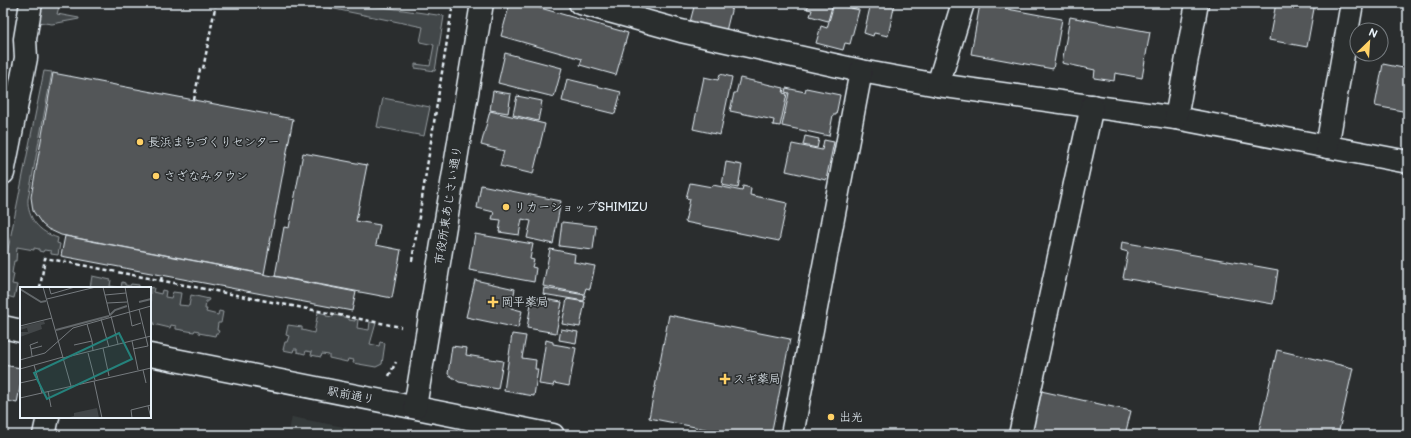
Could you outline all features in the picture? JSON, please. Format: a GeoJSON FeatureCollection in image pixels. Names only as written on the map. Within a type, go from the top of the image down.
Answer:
{"type":"FeatureCollection","features":[{"type":"Feature","properties":{"kind":"street"},"geometry":{"type":"LineString","coordinates":[[3,173],[10,105],[26,58],[25,39],[31,3]]}},
{"type":"Feature","properties":{"kind":"street","name":"市役所東あじさい通り"},"geometry":{"type":"LineString","coordinates":[[415,408],[482,3]]}},
{"type":"Feature","properties":{"kind":"street"},"geometry":{"type":"LineString","coordinates":[[580,3],[681,31],[861,71],[938,85],[1176,118],[1408,162]]}},
{"type":"Feature","properties":{"kind":"street"},"geometry":{"type":"LineString","coordinates":[[938,85],[963,3]]}},
{"type":"Feature","properties":{"kind":"street"},"geometry":{"type":"LineString","coordinates":[[1176,118],[1197,3]]}},
{"type":"Feature","properties":{"kind":"street"},"geometry":{"type":"LineString","coordinates":[[1327,147],[1352,3]]}},
{"type":"Feature","properties":{"kind":"street"},"geometry":{"type":"LineString","coordinates":[[792,435],[861,71]]}},
{"type":"Feature","properties":{"kind":"street"},"geometry":{"type":"LineString","coordinates":[[1020,435],[1092,106]]}},
{"type":"Feature","properties":{"kind":"street"},"geometry":{"type":"LineString","coordinates":[[3,327],[20,331]]}},
{"type":"Feature","properties":{"kind":"street","name":"駅前通り"},"geometry":{"type":"LineString","coordinates":[[151,355],[553,435]]}},
{"type":"Feature","properties":{"kind":"street"},"geometry":{"type":"LineString","coordinates":[[44,435],[48,418]]}},
{"type":"Feature","properties":{"kind":"path"},"geometry":{"type":"LineString","coordinates":[[194,100],[200,69],[203,69],[216,3]]}},
{"type":"Feature","properties":{"kind":"path"},"geometry":{"type":"LineString","coordinates":[[411,266],[453,3]]}},
{"type":"Feature","properties":{"kind":"path"},"geometry":{"type":"LineString","coordinates":[[40,287],[45,258],[401,327]]}},
{"type":"Feature","properties":{"kind":"path"},"geometry":{"type":"LineString","coordinates":[[161,281],[162,275]]}},
{"type":"Feature","properties":{"kind":"path"},"geometry":{"type":"LineString","coordinates":[[400,334],[403,320]]}},
{"type":"Feature","properties":{"kind":"path"},"geometry":{"type":"LineString","coordinates":[[389,376],[396,362],[397,355]]}},
{"type":"Feature","properties":{"kind":"shaded area"},"geometry":{"type":"Polygon","coordinates":[[[40,3],[60,3],[57,14],[79,19],[52,24],[37,22],[40,3]]]}},
{"type":"Feature","properties":{"kind":"shaded area"},"geometry":{"type":"Polygon","coordinates":[[[305,3],[355,3],[444,16],[435,71],[415,68],[415,64],[430,66],[434,45],[420,42],[423,27],[305,3]]]}},
{"type":"Feature","properties":{"kind":"shaded area"},"geometry":{"type":"Polygon","coordinates":[[[44,71],[52,72],[28,199],[28,206],[32,218],[40,228],[58,238],[57,243],[60,244],[58,255],[51,254],[51,251],[44,250],[43,252],[34,248],[34,250],[17,247],[16,261],[14,261],[12,273],[14,274],[12,284],[17,285],[14,298],[3,295],[3,274],[44,71]]]}},
{"type":"Feature","properties":{"kind":"shaded area"},"geometry":{"type":"Polygon","coordinates":[[[383,98],[430,107],[424,136],[377,127],[383,98]]]}},
{"type":"Feature","properties":{"kind":"shaded area"},"geometry":{"type":"Polygon","coordinates":[[[92,276],[111,280],[110,286],[114,287],[90,287],[92,276]]]}},
{"type":"Feature","properties":{"kind":"shaded area"},"geometry":{"type":"Polygon","coordinates":[[[122,282],[125,283],[125,285],[130,286],[131,284],[139,285],[139,287],[121,287],[122,282]]]}},
{"type":"Feature","properties":{"kind":"shaded area"},"geometry":{"type":"Polygon","coordinates":[[[151,288],[154,288],[153,292],[161,294],[162,290],[166,291],[165,297],[171,298],[173,292],[181,293],[179,305],[189,306],[191,295],[209,299],[206,301],[206,312],[218,315],[219,311],[223,312],[221,323],[218,323],[217,330],[219,331],[215,336],[199,333],[199,331],[195,330],[194,332],[176,329],[176,326],[171,325],[170,328],[153,324],[153,321],[151,321],[151,288]]]}},
{"type":"Feature","properties":{"kind":"shaded area"},"geometry":{"type":"Polygon","coordinates":[[[318,312],[326,314],[326,316],[333,317],[334,315],[349,318],[349,320],[358,320],[357,328],[369,330],[370,322],[376,323],[370,344],[379,346],[380,342],[385,343],[382,364],[376,367],[353,363],[354,360],[348,359],[347,362],[329,358],[329,355],[322,354],[321,357],[311,355],[312,352],[306,351],[305,354],[297,352],[297,349],[294,349],[293,352],[283,350],[285,342],[287,342],[289,336],[286,335],[288,325],[302,327],[302,330],[314,333],[318,312]]]}},
{"type":"Feature","properties":{"kind":"shaded area"},"geometry":{"type":"Polygon","coordinates":[[[292,417],[384,435],[288,435],[292,417]]]}},
{"type":"Feature","properties":{"kind":"building"},"geometry":{"type":"Polygon","coordinates":[[[510,3],[523,3],[628,33],[616,75],[580,65],[582,59],[501,36],[510,3]]]}},
{"type":"Feature","properties":{"kind":"building"},"geometry":{"type":"Polygon","coordinates":[[[695,3],[733,3],[726,31],[690,22],[695,3]]]}},
{"type":"Feature","properties":{"kind":"building"},"geometry":{"type":"Polygon","coordinates":[[[809,3],[833,3],[828,21],[810,16],[812,10],[807,9],[809,3]]]}},
{"type":"Feature","properties":{"kind":"building"},"geometry":{"type":"Polygon","coordinates":[[[871,3],[895,3],[888,36],[874,33],[873,36],[864,33],[871,3]]]}},
{"type":"Feature","properties":{"kind":"building"},"geometry":{"type":"Polygon","coordinates":[[[1276,3],[1315,3],[1307,47],[1269,40],[1276,3]]]}},
{"type":"Feature","properties":{"kind":"building"},"geometry":{"type":"Polygon","coordinates":[[[834,4],[859,10],[850,44],[845,43],[843,50],[816,43],[821,26],[827,28],[834,4]]]}},
{"type":"Feature","properties":{"kind":"building"},"geometry":{"type":"Polygon","coordinates":[[[980,4],[1062,19],[1053,69],[971,54],[980,4]]]}},
{"type":"Feature","properties":{"kind":"building"},"geometry":{"type":"Polygon","coordinates":[[[1070,17],[1150,32],[1142,78],[1115,73],[1114,81],[1094,78],[1095,70],[1062,63],[1070,17]]]}},
{"type":"Feature","properties":{"kind":"building"},"geometry":{"type":"Polygon","coordinates":[[[505,53],[562,68],[554,97],[498,83],[505,53]]]}},
{"type":"Feature","properties":{"kind":"building"},"geometry":{"type":"Polygon","coordinates":[[[1383,64],[1408,69],[1408,112],[1375,106],[1383,64]]]}},
{"type":"Feature","properties":{"kind":"building"},"geometry":{"type":"Polygon","coordinates":[[[53,73],[293,119],[264,274],[61,235],[48,229],[42,224],[33,211],[31,197],[53,73]]]}},
{"type":"Feature","properties":{"kind":"building"},"geometry":{"type":"Polygon","coordinates":[[[720,74],[732,77],[720,135],[693,129],[704,77],[718,80],[720,74]]]}},
{"type":"Feature","properties":{"kind":"building"},"geometry":{"type":"Polygon","coordinates":[[[740,78],[784,88],[783,93],[787,94],[780,126],[773,125],[774,120],[730,111],[734,93],[736,93],[740,78]]]}},
{"type":"Feature","properties":{"kind":"building"},"geometry":{"type":"Polygon","coordinates":[[[567,79],[621,92],[615,114],[562,101],[567,79]]]}},
{"type":"Feature","properties":{"kind":"building"},"geometry":{"type":"Polygon","coordinates":[[[786,88],[805,92],[806,88],[840,95],[836,115],[833,115],[829,136],[782,126],[789,93],[785,92],[786,88]]]}},
{"type":"Feature","properties":{"kind":"building"},"geometry":{"type":"Polygon","coordinates":[[[493,91],[511,94],[508,113],[490,110],[493,91]]]}},
{"type":"Feature","properties":{"kind":"building"},"geometry":{"type":"Polygon","coordinates":[[[517,96],[542,101],[538,121],[513,115],[517,96]]]}},
{"type":"Feature","properties":{"kind":"building"},"geometry":{"type":"Polygon","coordinates":[[[490,111],[545,124],[533,174],[500,166],[504,151],[481,145],[490,111]]]}},
{"type":"Feature","properties":{"kind":"building"},"geometry":{"type":"Polygon","coordinates":[[[805,136],[819,139],[817,148],[803,145],[805,136]]]}},
{"type":"Feature","properties":{"kind":"building"},"geometry":{"type":"Polygon","coordinates":[[[824,140],[834,142],[826,180],[786,171],[792,144],[822,150],[824,140]]]}},
{"type":"Feature","properties":{"kind":"building"},"geometry":{"type":"Polygon","coordinates":[[[303,153],[367,165],[356,221],[380,225],[376,245],[401,250],[392,298],[275,276],[284,227],[289,228],[303,153]]]}},
{"type":"Feature","properties":{"kind":"building"},"geometry":{"type":"Polygon","coordinates":[[[726,162],[742,165],[738,188],[722,185],[726,162]]]}},
{"type":"Feature","properties":{"kind":"building"},"geometry":{"type":"Polygon","coordinates":[[[690,183],[712,187],[713,185],[742,191],[743,186],[751,188],[750,195],[787,203],[779,241],[685,222],[690,199],[686,198],[690,183]]]}},
{"type":"Feature","properties":{"kind":"building"},"geometry":{"type":"Polygon","coordinates":[[[481,185],[561,201],[553,244],[527,238],[531,221],[522,219],[519,235],[499,232],[501,220],[492,219],[494,212],[477,208],[481,185]]]}},
{"type":"Feature","properties":{"kind":"building"},"geometry":{"type":"Polygon","coordinates":[[[562,222],[596,226],[593,250],[559,246],[562,222]]]}},
{"type":"Feature","properties":{"kind":"building"},"geometry":{"type":"Polygon","coordinates":[[[475,234],[533,244],[530,259],[534,260],[532,267],[536,268],[534,282],[469,270],[475,234]]]}},
{"type":"Feature","properties":{"kind":"building"},"geometry":{"type":"Polygon","coordinates":[[[65,236],[356,292],[352,311],[61,256],[65,236]]]}},
{"type":"Feature","properties":{"kind":"building"},"geometry":{"type":"Polygon","coordinates":[[[1122,242],[1278,270],[1273,304],[1123,278],[1128,252],[1121,250],[1122,242]]]}},
{"type":"Feature","properties":{"kind":"building"},"geometry":{"type":"Polygon","coordinates":[[[550,249],[575,254],[574,262],[595,266],[590,289],[586,288],[584,294],[543,286],[550,249]]]}},
{"type":"Feature","properties":{"kind":"building"},"geometry":{"type":"Polygon","coordinates":[[[475,280],[515,289],[511,308],[522,311],[518,328],[466,317],[475,280]]]}},
{"type":"Feature","properties":{"kind":"building"},"geometry":{"type":"Polygon","coordinates":[[[544,288],[585,295],[584,301],[543,294],[544,288]]]}},
{"type":"Feature","properties":{"kind":"building"},"geometry":{"type":"Polygon","coordinates":[[[532,297],[562,302],[556,333],[527,328],[532,297]]]}},
{"type":"Feature","properties":{"kind":"building"},"geometry":{"type":"Polygon","coordinates":[[[567,299],[585,302],[580,327],[562,324],[567,299]]]}},
{"type":"Feature","properties":{"kind":"building"},"geometry":{"type":"Polygon","coordinates":[[[669,315],[790,339],[771,435],[736,435],[649,418],[669,315]]]}},
{"type":"Feature","properties":{"kind":"building"},"geometry":{"type":"Polygon","coordinates":[[[561,329],[578,332],[576,343],[559,340],[561,329]]]}},
{"type":"Feature","properties":{"kind":"building"},"geometry":{"type":"Polygon","coordinates":[[[512,334],[526,336],[522,358],[536,360],[535,369],[538,369],[534,396],[504,391],[512,334]]]}},
{"type":"Feature","properties":{"kind":"building"},"geometry":{"type":"Polygon","coordinates":[[[546,340],[553,342],[553,344],[576,348],[569,386],[554,383],[553,386],[539,384],[546,340]]]}},
{"type":"Feature","properties":{"kind":"building"},"geometry":{"type":"Polygon","coordinates":[[[452,346],[467,348],[466,355],[503,361],[498,389],[459,382],[448,374],[452,346]]]}},
{"type":"Feature","properties":{"kind":"building"},"geometry":{"type":"Polygon","coordinates":[[[1277,350],[1353,368],[1338,435],[1258,435],[1277,350]]]}},
{"type":"Feature","properties":{"kind":"building"},"geometry":{"type":"Polygon","coordinates":[[[3,365],[20,368],[20,387],[17,403],[3,400],[3,365]]]}},
{"type":"Feature","properties":{"kind":"building"},"geometry":{"type":"Polygon","coordinates":[[[1041,391],[1131,411],[1125,435],[1059,435],[1033,429],[1041,391]]]}},
{"type":"Feature","properties":{"kind":"place","name":"長浜まちづくりセンター"},"geometry":{"type":"Point","coordinates":[140,142]}},
{"type":"Feature","properties":{"kind":"place","name":"さざなみタウン"},"geometry":{"type":"Point","coordinates":[156,176]}},
{"type":"Feature","properties":{"kind":"place","name":"リカーショップSHIMIZU"},"geometry":{"type":"Point","coordinates":[506,207]}},
{"type":"Feature","properties":{"kind":"place","name":"岡平薬局"},"geometry":{"type":"Point","coordinates":[493,302]}},
{"type":"Feature","properties":{"kind":"place","name":"スギ薬局"},"geometry":{"type":"Point","coordinates":[725,379]}},
{"type":"Feature","properties":{"kind":"place","name":"出光"},"geometry":{"type":"Point","coordinates":[831,417]}}]}
